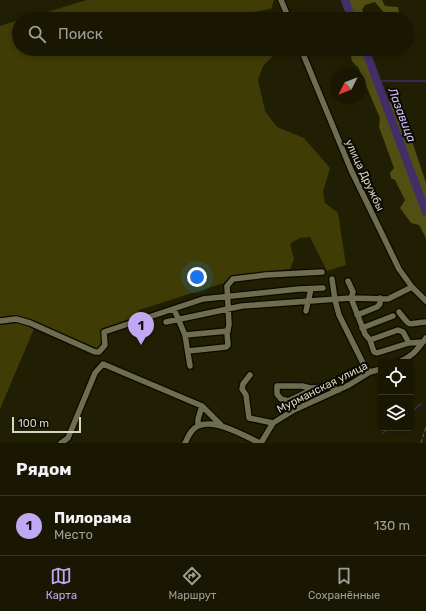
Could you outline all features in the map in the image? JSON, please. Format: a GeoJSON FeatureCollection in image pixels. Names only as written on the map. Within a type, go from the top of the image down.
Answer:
{"type":"FeatureCollection","features":[{"type":"Feature","properties":{"kind":"street"},"geometry":{"type":"LineString","coordinates":[[281,0],[286,12]]}},
{"type":"Feature","properties":{"kind":"street","name":"улица Дружбы"},"geometry":{"type":"LineString","coordinates":[[304,56],[350,170],[400,269],[412,287],[426,301]]}},
{"type":"Feature","properties":{"kind":"street"},"geometry":{"type":"LineString","coordinates":[[188,351],[226,347],[228,345],[229,325],[227,286],[233,279],[266,275],[322,272]]}},
{"type":"Feature","properties":{"kind":"street"},"geometry":{"type":"LineString","coordinates":[[332,279],[339,314],[364,365],[370,372]]}},
{"type":"Feature","properties":{"kind":"street"},"geometry":{"type":"LineString","coordinates":[[348,281],[353,292],[352,298],[362,328],[370,340],[374,352],[377,353],[424,340]]}},
{"type":"Feature","properties":{"kind":"street"},"geometry":{"type":"LineString","coordinates":[[166,322],[242,306],[352,298],[388,299],[412,287]]}},
{"type":"Feature","properties":{"kind":"street"},"geometry":{"type":"LineString","coordinates":[[0,321],[16,319],[30,323],[95,352],[99,352],[105,345],[104,332],[203,299],[323,288]]}},
{"type":"Feature","properties":{"kind":"street"},"geometry":{"type":"LineString","coordinates":[[306,311],[310,289]]}},
{"type":"Feature","properties":{"kind":"street"},"geometry":{"type":"LineString","coordinates":[[358,314],[377,307],[380,304],[380,298]]}},
{"type":"Feature","properties":{"kind":"street"},"geometry":{"type":"LineString","coordinates":[[174,309],[185,335],[190,366]]}},
{"type":"Feature","properties":{"kind":"street"},"geometry":{"type":"LineString","coordinates":[[399,312],[408,324],[412,325],[426,322]]}},
{"type":"Feature","properties":{"kind":"street"},"geometry":{"type":"LineString","coordinates":[[362,328],[393,316]]}},
{"type":"Feature","properties":{"kind":"street"},"geometry":{"type":"LineString","coordinates":[[370,340],[398,330],[402,332],[409,343]]}},
{"type":"Feature","properties":{"kind":"street"},"geometry":{"type":"LineString","coordinates":[[185,335],[228,331]]}},
{"type":"Feature","properties":{"kind":"street"},"geometry":{"type":"LineString","coordinates":[[405,359],[415,353],[424,340]]}},
{"type":"Feature","properties":{"kind":"street"},"geometry":{"type":"LineString","coordinates":[[60,443],[68,438],[95,373],[103,364],[202,406],[222,426]]}},
{"type":"Feature","properties":{"kind":"street","name":"Мурманская улица"},"geometry":{"type":"LineString","coordinates":[[273,423],[294,410],[349,386],[370,372],[378,370]]}},
{"type":"Feature","properties":{"kind":"street"},"geometry":{"type":"LineString","coordinates":[[185,443],[190,432],[198,426],[207,424],[222,426],[260,443],[273,423],[249,418],[246,395],[242,389],[243,384],[250,375]]}},
{"type":"Feature","properties":{"kind":"street"},"geometry":{"type":"LineString","coordinates":[[310,388],[307,392],[288,400],[281,399],[277,394],[277,386],[302,386],[310,388],[330,387],[339,390]]}},
{"type":"Feature","properties":{"kind":"street"},"geometry":{"type":"LineString","coordinates":[[198,426],[198,419],[202,406]]}},
{"type":"Feature","properties":{"kind":"path"},"geometry":{"type":"LineString","coordinates":[[421,443],[426,427]]}},
{"type":"Feature","properties":{"kind":"shaded area"},"geometry":{"type":"Polygon","coordinates":[[[87,0],[274,0],[271,9],[253,12],[47,12],[87,0]]]}},
{"type":"Feature","properties":{"kind":"shaded area"},"geometry":{"type":"Polygon","coordinates":[[[348,0],[382,0],[385,6],[398,7],[399,12],[383,12],[375,2],[365,5],[362,10],[363,12],[350,12],[351,8],[348,0]]]}},
{"type":"Feature","properties":{"kind":"shaded area"},"geometry":{"type":"Polygon","coordinates":[[[12,22],[12,56],[273,56],[263,66],[258,80],[265,111],[277,127],[304,138],[330,168],[323,192],[325,203],[338,213],[346,265],[327,271],[310,237],[299,238],[290,244],[294,259],[290,269],[230,276],[224,283],[139,310],[140,315],[102,329],[102,346],[92,350],[36,324],[0,409],[0,26],[12,22]]]}},
{"type":"Feature","properties":{"kind":"shaded area"},"geometry":{"type":"Polygon","coordinates":[[[351,56],[370,56],[388,101],[400,105],[426,183],[426,238],[419,225],[411,223],[400,208],[405,200],[395,180],[391,178],[390,173],[394,168],[379,127],[380,118],[366,86],[366,68],[358,68],[354,64],[351,56]]]}},
{"type":"Feature","properties":{"kind":"waterway","name":"Лазавица"},"geometry":{"type":"LineString","coordinates":[[345,0],[349,12]]}},
{"type":"Feature","properties":{"kind":"waterway","name":"Лазавица"},"geometry":{"type":"LineString","coordinates":[[368,56],[426,212]]}},
{"type":"Feature","properties":{"kind":"waterway"},"geometry":{"type":"LineString","coordinates":[[377,81],[426,81]]}},
{"type":"Feature","properties":{"kind":"waterway"},"geometry":{"type":"LineString","coordinates":[[414,410],[421,404]]}},
{"type":"Feature","properties":{"kind":"place","name":"Пилорама"},"geometry":{"type":"Point","coordinates":[141,345]}}]}
